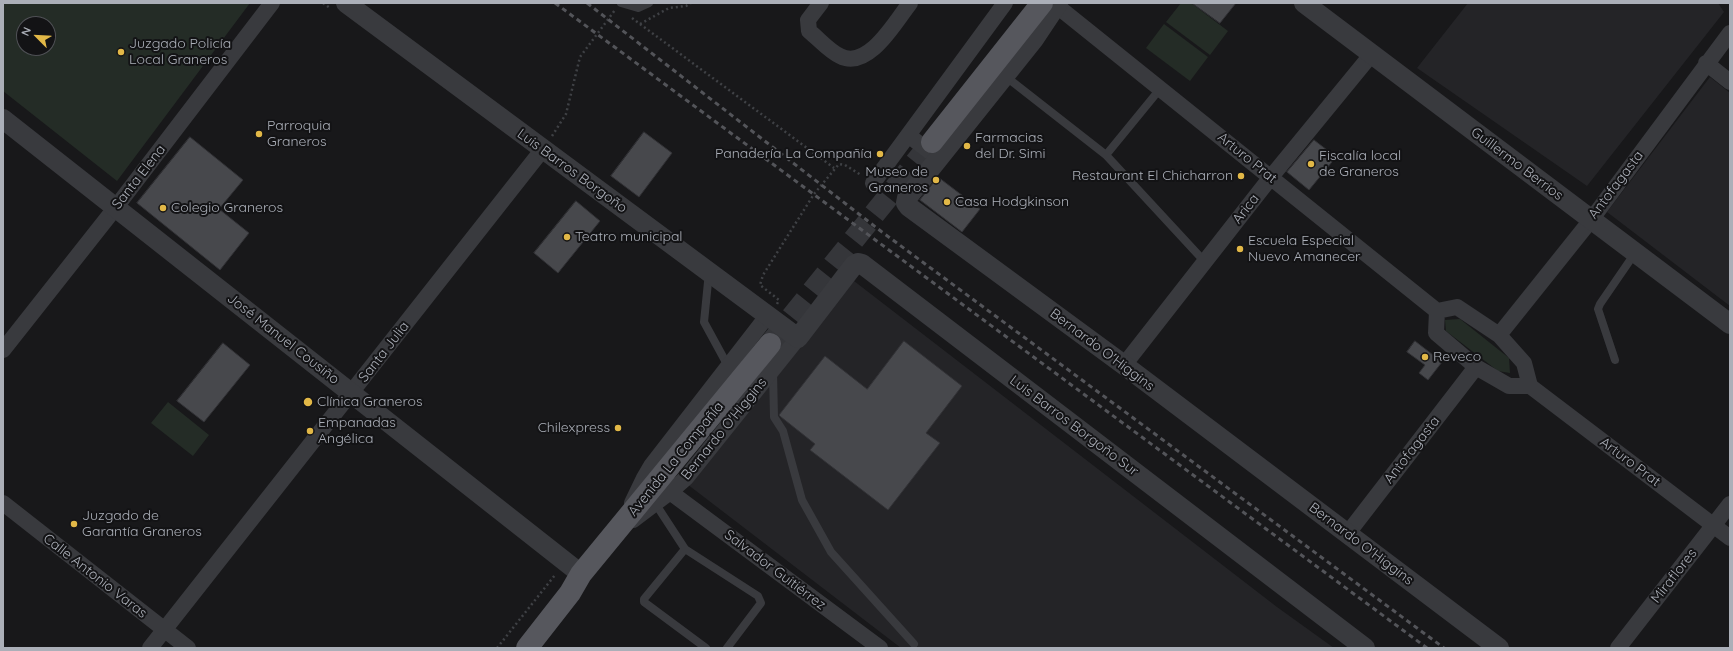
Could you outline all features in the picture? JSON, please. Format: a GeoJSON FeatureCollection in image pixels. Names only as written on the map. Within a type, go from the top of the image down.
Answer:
{"type":"FeatureCollection","features":[{"type":"Feature","properties":{"kind":"main road"},"geometry":{"type":"LineString","coordinates":[[935,151],[1052,4]]}},
{"type":"Feature","properties":{"kind":"main road","name":"Avenida La Compañía"},"geometry":{"type":"LineString","coordinates":[[527,648],[570,593],[581,574],[620,529],[770,344]]}},
{"type":"Feature","properties":{"kind":"main road","name":"Avenida La Compañía"},"geometry":{"type":"LineString","coordinates":[[511,648],[560,586],[581,574]]}},
{"type":"Feature","properties":{"kind":"street","name":"Santa Elena"},"geometry":{"type":"LineString","coordinates":[[3,350],[116,207],[272,3]]}},
{"type":"Feature","properties":{"kind":"street","name":"Luis Barros Borgoño"},"geometry":{"type":"LineString","coordinates":[[346,3],[798,338]]}},
{"type":"Feature","properties":{"kind":"street"},"geometry":{"type":"LineString","coordinates":[[821,3],[808,20],[809,31],[839,56],[853,59],[865,55],[875,48],[910,3]]}},
{"type":"Feature","properties":{"kind":"street"},"geometry":{"type":"LineString","coordinates":[[873,182],[1005,3]]}},
{"type":"Feature","properties":{"kind":"street","name":"Guillermo Berrios"},"geometry":{"type":"LineString","coordinates":[[1304,3],[1371,55],[1730,324]]}},
{"type":"Feature","properties":{"kind":"street","name":"Bernardo O'Higgins"},"geometry":{"type":"LineString","coordinates":[[1052,4],[1034,40],[1005,76],[935,151],[907,198],[906,204],[1124,365],[1499,648]]}},
{"type":"Feature","properties":{"kind":"street","name":"Arturo Prat"},"geometry":{"type":"LineString","coordinates":[[1052,4],[1271,177],[1437,311]]}},
{"type":"Feature","properties":{"kind":"street","name":"Antofagasta"},"geometry":{"type":"LineString","coordinates":[[1499,335],[1591,220],[1706,63],[1730,33]]}},
{"type":"Feature","properties":{"kind":"street","name":"Arica"},"geometry":{"type":"LineString","coordinates":[[1124,365],[1271,177],[1371,55]]}},
{"type":"Feature","properties":{"kind":"street"},"geometry":{"type":"LineString","coordinates":[[1706,63],[1730,82]]}},
{"type":"Feature","properties":{"kind":"street","name":"José Manuel Cousiño"},"geometry":{"type":"LineString","coordinates":[[3,119],[581,574]]}},
{"type":"Feature","properties":{"kind":"street"},"geometry":{"type":"LineString","coordinates":[[908,135],[935,151]]}},
{"type":"Feature","properties":{"kind":"street","name":"Santa Julia"},"geometry":{"type":"LineString","coordinates":[[150,648],[543,150]]}},
{"type":"Feature","properties":{"kind":"street","name":"Luis Barros Borgoño Sur"},"geometry":{"type":"LineString","coordinates":[[798,338],[854,265],[858,263],[862,264],[1365,648]]}},
{"type":"Feature","properties":{"kind":"street"},"geometry":{"type":"LineString","coordinates":[[1457,307],[1499,335],[1524,363],[1530,386],[1509,386],[1476,367],[1436,333],[1437,311],[1457,307]]}},
{"type":"Feature","properties":{"kind":"street"},"geometry":{"type":"LineString","coordinates":[[620,529],[651,466],[768,315]]}},
{"type":"Feature","properties":{"kind":"street","name":"Bernardo O'Higgins"},"geometry":{"type":"LineString","coordinates":[[620,529],[670,492],[686,478],[798,338]]}},
{"type":"Feature","properties":{"kind":"street","name":"Antofagasta"},"geometry":{"type":"LineString","coordinates":[[1348,533],[1476,367]]}},
{"type":"Feature","properties":{"kind":"street","name":"Arturo Prat"},"geometry":{"type":"LineString","coordinates":[[1530,386],[1730,538]]}},
{"type":"Feature","properties":{"kind":"street","name":"Salvador Guitiérrez"},"geometry":{"type":"LineString","coordinates":[[670,492],[880,648]]}},
{"type":"Feature","properties":{"kind":"street","name":"Calle Antonio Varas"},"geometry":{"type":"LineString","coordinates":[[3,503],[164,631],[188,648]]}},
{"type":"Feature","properties":{"kind":"street","name":"Miraflores"},"geometry":{"type":"LineString","coordinates":[[1618,648],[1730,504]]}},
{"type":"Feature","properties":{"kind":"lane"},"geometry":{"type":"LineString","coordinates":[[619,5],[638,8],[649,3]]}},
{"type":"Feature","properties":{"kind":"lane"},"geometry":{"type":"LineString","coordinates":[[1005,76],[1106,155],[1205,262]]}},
{"type":"Feature","properties":{"kind":"lane"},"geometry":{"type":"LineString","coordinates":[[1106,155],[1160,89]]}},
{"type":"Feature","properties":{"kind":"lane"},"geometry":{"type":"LineString","coordinates":[[1615,360],[1598,309],[1635,253]]}},
{"type":"Feature","properties":{"kind":"lane"},"geometry":{"type":"LineString","coordinates":[[709,272],[704,322],[728,366]]}},
{"type":"Feature","properties":{"kind":"lane"},"geometry":{"type":"LineString","coordinates":[[773,369],[774,417],[783,431],[802,500],[831,552],[914,644]]}},
{"type":"Feature","properties":{"kind":"lane"},"geometry":{"type":"LineString","coordinates":[[655,503],[685,549],[758,596],[760,599],[761,603],[727,648]]}},
{"type":"Feature","properties":{"kind":"lane"},"geometry":{"type":"LineString","coordinates":[[685,549],[644,599],[644,602],[706,648]]}},
{"type":"Feature","properties":{"kind":"path"},"geometry":{"type":"LineString","coordinates":[[640,24],[669,8],[686,6],[691,3]]}},
{"type":"Feature","properties":{"kind":"path"},"geometry":{"type":"LineString","coordinates":[[543,150],[566,114],[580,57],[619,5]]}},
{"type":"Feature","properties":{"kind":"path"},"geometry":{"type":"LineString","coordinates":[[628,16],[834,168]]}},
{"type":"Feature","properties":{"kind":"path"},"geometry":{"type":"LineString","coordinates":[[768,315],[779,300],[760,285],[763,275],[814,194],[834,168],[839,164],[845,165],[873,182]]}},
{"type":"Feature","properties":{"kind":"shaded area"},"geometry":{"type":"Polygon","coordinates":[[[3,3],[250,3],[117,181],[3,91],[3,3]]]}},
{"type":"Feature","properties":{"kind":"shaded area"},"geometry":{"type":"Polygon","coordinates":[[[1181,3],[1191,3],[1228,31],[1210,55],[1166,22],[1181,3]]]}},
{"type":"Feature","properties":{"kind":"shaded area"},"geometry":{"type":"Polygon","coordinates":[[[1468,3],[1718,3],[1724,12],[1587,186],[1417,68],[1468,3]]]}},
{"type":"Feature","properties":{"kind":"shaded area"},"geometry":{"type":"Polygon","coordinates":[[[1164,24],[1208,57],[1190,81],[1146,48],[1164,24]]]}},
{"type":"Feature","properties":{"kind":"shaded area"},"geometry":{"type":"Polygon","coordinates":[[[1710,77],[1730,93],[1730,306],[1607,212],[1710,77]]]}},
{"type":"Feature","properties":{"kind":"shaded area"},"geometry":{"type":"Polygon","coordinates":[[[844,281],[854,281],[1277,607],[1334,648],[901,648],[687,484],[844,281]]]}},
{"type":"Feature","properties":{"kind":"shaded area"},"geometry":{"type":"Polygon","coordinates":[[[1460,319],[1509,358],[1510,373],[1498,371],[1446,331],[1445,320],[1460,319]]]}},
{"type":"Feature","properties":{"kind":"shaded area"},"geometry":{"type":"Polygon","coordinates":[[[168,402],[209,435],[193,456],[151,423],[168,402]]]}},
{"type":"Feature","properties":{"kind":"building"},"geometry":{"type":"Polygon","coordinates":[[[1192,3],[1236,3],[1220,23],[1192,3]]]}},
{"type":"Feature","properties":{"kind":"building"},"geometry":{"type":"Polygon","coordinates":[[[644,132],[672,153],[639,197],[611,176],[644,132]]]}},
{"type":"Feature","properties":{"kind":"building","name":"Colegio Graneros"},"geometry":{"type":"Polygon","coordinates":[[[190,137],[243,180],[219,209],[249,233],[220,270],[137,203],[190,137]]]}},
{"type":"Feature","properties":{"kind":"building","name":"Fiscalía local de Graneros"},"geometry":{"type":"Polygon","coordinates":[[[1314,140],[1336,157],[1309,190],[1287,172],[1314,140]]]}},
{"type":"Feature","properties":{"kind":"building","name":"Casa Hodgkinson"},"geometry":{"type":"Polygon","coordinates":[[[938,177],[980,209],[962,232],[920,200],[938,177]]]}},
{"type":"Feature","properties":{"kind":"building","name":"Teatro municipal"},"geometry":{"type":"Polygon","coordinates":[[[576,201],[600,221],[558,273],[534,253],[576,201]]]}},
{"type":"Feature","properties":{"kind":"building"},"geometry":{"type":"Polygon","coordinates":[[[904,341],[962,386],[926,433],[940,443],[888,510],[810,450],[815,444],[779,415],[825,356],[867,389],[904,341]]]}},
{"type":"Feature","properties":{"kind":"building","name":"Reveco"},"geometry":{"type":"Polygon","coordinates":[[[1415,341],[1442,362],[1428,380],[1419,373],[1425,365],[1407,352],[1415,341]]]}},
{"type":"Feature","properties":{"kind":"building"},"geometry":{"type":"Polygon","coordinates":[[[223,343],[250,365],[204,422],[177,401],[223,343]]]}},
{"type":"Feature","properties":{"kind":"tunnel"},"geometry":{"type":"LineString","coordinates":[[771,343],[932,142]]}},
{"type":"Feature","properties":{"kind":"railway"},"geometry":{"type":"LineString","coordinates":[[555,3],[1427,648]]}},
{"type":"Feature","properties":{"kind":"railway"},"geometry":{"type":"LineString","coordinates":[[587,3],[882,232],[1444,648]]}},
{"type":"Feature","properties":{"kind":"place","name":"Juzgado Policía Local Graneros"},"geometry":{"type":"Point","coordinates":[121,52]}},
{"type":"Feature","properties":{"kind":"place","name":"Parroquia Graneros"},"geometry":{"type":"Point","coordinates":[259,134]}},
{"type":"Feature","properties":{"kind":"place","name":"Farmacias del Dr. Simi"},"geometry":{"type":"Point","coordinates":[967,146]}},
{"type":"Feature","properties":{"kind":"place","name":"Panadería La Compañía"},"geometry":{"type":"Point","coordinates":[880,154]}},
{"type":"Feature","properties":{"kind":"place","name":"Fiscalía local de Graneros"},"geometry":{"type":"Point","coordinates":[1311,164]}},
{"type":"Feature","properties":{"kind":"place","name":"Restaurant El Chicharron"},"geometry":{"type":"Point","coordinates":[1241,176]}},
{"type":"Feature","properties":{"kind":"place","name":"Museo de Graneros"},"geometry":{"type":"Point","coordinates":[936,180]}},
{"type":"Feature","properties":{"kind":"place","name":"Casa Hodgkinson"},"geometry":{"type":"Point","coordinates":[947,202]}},
{"type":"Feature","properties":{"kind":"place","name":"Colegio Graneros"},"geometry":{"type":"Point","coordinates":[163,208]}},
{"type":"Feature","properties":{"kind":"place","name":"Teatro municipal"},"geometry":{"type":"Point","coordinates":[567,237]}},
{"type":"Feature","properties":{"kind":"place","name":"Escuela Especial Nuevo Amanecer"},"geometry":{"type":"Point","coordinates":[1240,249]}},
{"type":"Feature","properties":{"kind":"place","name":"Reveco"},"geometry":{"type":"Point","coordinates":[1425,357]}},
{"type":"Feature","properties":{"kind":"place","name":"Clínica Graneros"},"geometry":{"type":"Point","coordinates":[308,402]}},
{"type":"Feature","properties":{"kind":"place","name":"Chilexpress"},"geometry":{"type":"Point","coordinates":[618,428]}},
{"type":"Feature","properties":{"kind":"place","name":"Empanadas Angélica"},"geometry":{"type":"Point","coordinates":[310,431]}},
{"type":"Feature","properties":{"kind":"place","name":"Juzgado de Garantía Graneros"},"geometry":{"type":"Point","coordinates":[74,524]}}]}
